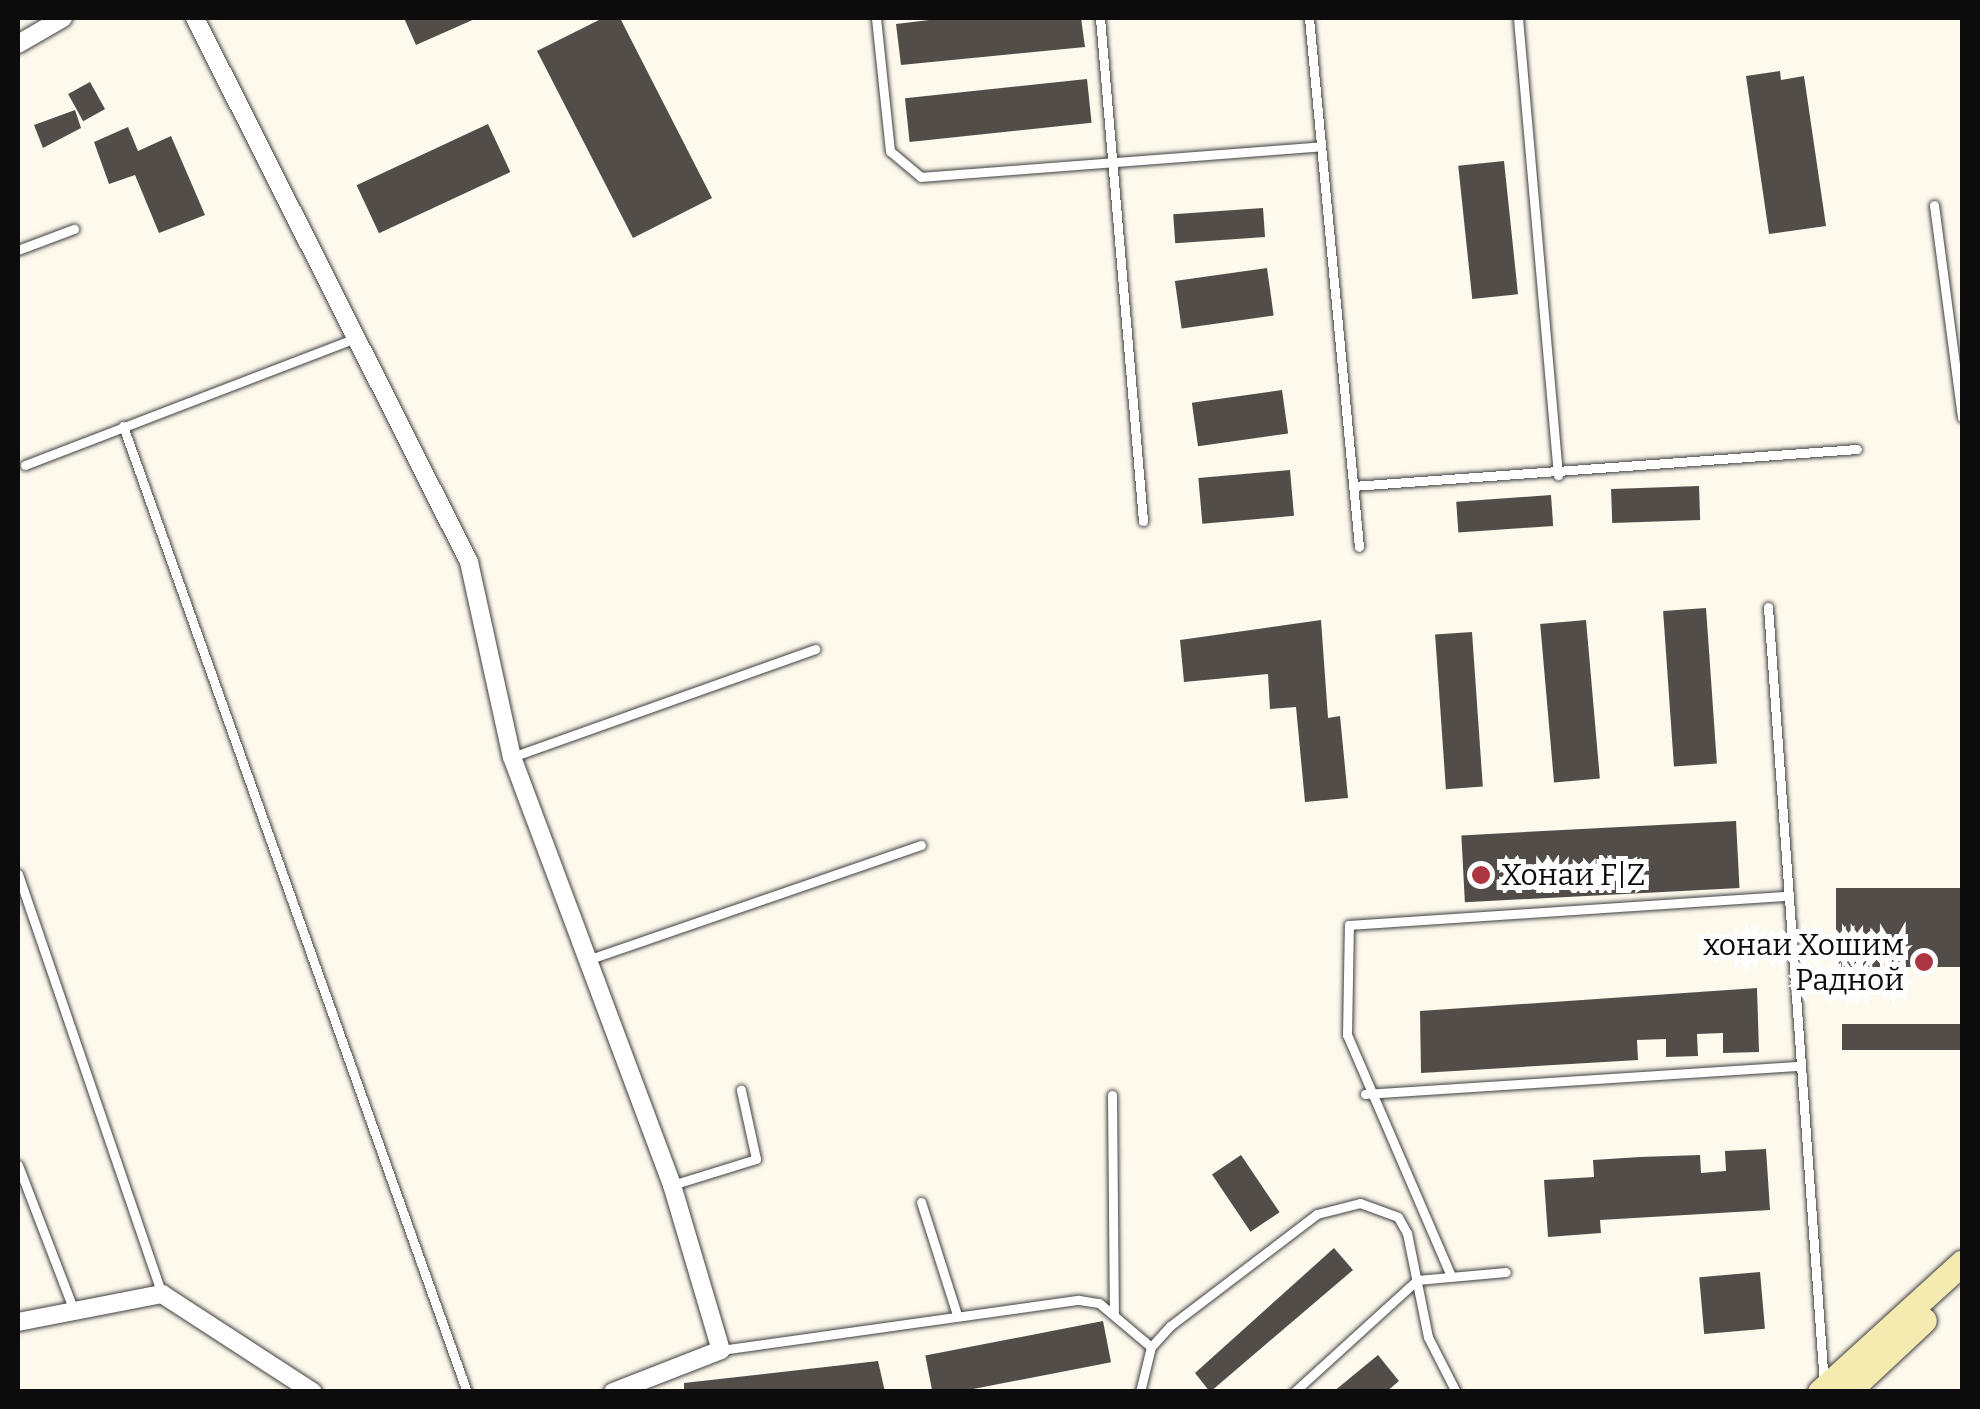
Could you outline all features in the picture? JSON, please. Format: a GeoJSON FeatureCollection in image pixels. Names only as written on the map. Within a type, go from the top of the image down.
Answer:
{"type":"FeatureCollection","features":[{"type":"Feature","properties":{"kind":"main road"},"geometry":{"type":"LineString","coordinates":[[1829,1391],[1962,1262]]}},
{"type":"Feature","properties":{"kind":"main road"},"geometry":{"type":"LineString","coordinates":[[1829,1391],[1962,1285]]}},
{"type":"Feature","properties":{"kind":"street"},"geometry":{"type":"LineString","coordinates":[[18,44],[64,18]]}},
{"type":"Feature","properties":{"kind":"street"},"geometry":{"type":"LineString","coordinates":[[195,18],[469,562],[512,756],[672,1185],[721,1350],[612,1392]]}},
{"type":"Feature","properties":{"kind":"street"},"geometry":{"type":"LineString","coordinates":[[18,1322],[72,1306],[162,1294],[312,1392]]}},
{"type":"Feature","properties":{"kind":"lane"},"geometry":{"type":"LineString","coordinates":[[876,18],[890,152],[902,169],[920,178],[1321,146]]}},
{"type":"Feature","properties":{"kind":"lane"},"geometry":{"type":"LineString","coordinates":[[1100,18],[1143,520]]}},
{"type":"Feature","properties":{"kind":"lane"},"geometry":{"type":"LineString","coordinates":[[1310,18],[1359,548]]}},
{"type":"Feature","properties":{"kind":"lane"},"geometry":{"type":"LineString","coordinates":[[1518,18],[1558,475]]}},
{"type":"Feature","properties":{"kind":"lane"},"geometry":{"type":"LineString","coordinates":[[1934,205],[1962,417]]}},
{"type":"Feature","properties":{"kind":"lane"},"geometry":{"type":"LineString","coordinates":[[18,250],[74,229]]}},
{"type":"Feature","properties":{"kind":"lane"},"geometry":{"type":"LineString","coordinates":[[25,466],[358,336]]}},
{"type":"Feature","properties":{"kind":"lane"},"geometry":{"type":"LineString","coordinates":[[123,426],[467,1392]]}},
{"type":"Feature","properties":{"kind":"lane"},"geometry":{"type":"LineString","coordinates":[[1353,486],[1558,475],[1857,450]]}},
{"type":"Feature","properties":{"kind":"lane"},"geometry":{"type":"LineString","coordinates":[[1768,607],[1796,1066],[1829,1391]]}},
{"type":"Feature","properties":{"kind":"lane"},"geometry":{"type":"LineString","coordinates":[[512,756],[815,649]]}},
{"type":"Feature","properties":{"kind":"lane"},"geometry":{"type":"LineString","coordinates":[[590,959],[921,845]]}},
{"type":"Feature","properties":{"kind":"lane"},"geometry":{"type":"LineString","coordinates":[[18,874],[162,1294]]}},
{"type":"Feature","properties":{"kind":"lane"},"geometry":{"type":"LineString","coordinates":[[1451,1276],[1365,1094],[1346,1034],[1350,925],[1788,896]]}},
{"type":"Feature","properties":{"kind":"lane"},"geometry":{"type":"LineString","coordinates":[[1365,1094],[1796,1066]]}},
{"type":"Feature","properties":{"kind":"lane"},"geometry":{"type":"LineString","coordinates":[[672,1185],[756,1159],[741,1090]]}},
{"type":"Feature","properties":{"kind":"lane"},"geometry":{"type":"LineString","coordinates":[[1112,1095],[1114,1314]]}},
{"type":"Feature","properties":{"kind":"lane"},"geometry":{"type":"LineString","coordinates":[[18,1165],[72,1306]]}},
{"type":"Feature","properties":{"kind":"lane"},"geometry":{"type":"LineString","coordinates":[[921,1202],[957,1314]]}},
{"type":"Feature","properties":{"kind":"lane"},"geometry":{"type":"LineString","coordinates":[[1140,1392],[1151,1347],[1317,1214],[1340,1206],[1378,1206],[1398,1217],[1417,1280],[1428,1337],[1456,1392]]}},
{"type":"Feature","properties":{"kind":"lane"},"geometry":{"type":"LineString","coordinates":[[1294,1392],[1417,1280],[1506,1272]]}},
{"type":"Feature","properties":{"kind":"lane"},"geometry":{"type":"LineString","coordinates":[[721,1350],[1078,1300],[1114,1314],[1151,1347]]}},
{"type":"Feature","properties":{"kind":"building"},"geometry":{"type":"Polygon","coordinates":[[[404,18],[477,18],[416,45],[404,18]]]}},
{"type":"Feature","properties":{"kind":"building"},"geometry":{"type":"Polygon","coordinates":[[[603,18],[620,18],[712,198],[633,238],[537,51],[603,18]]]}},
{"type":"Feature","properties":{"kind":"building"},"geometry":{"type":"Polygon","coordinates":[[[946,18],[1081,18],[1085,47],[901,65],[896,24],[946,18]]]}},
{"type":"Feature","properties":{"kind":"building"},"geometry":{"type":"Polygon","coordinates":[[[1780,71],[1781,80],[1804,76],[1826,226],[1769,234],[1746,76],[1780,71]]]}},
{"type":"Feature","properties":{"kind":"building"},"geometry":{"type":"Polygon","coordinates":[[[1087,79],[1092,123],[910,142],[905,98],[1087,79]]]}},
{"type":"Feature","properties":{"kind":"building"},"geometry":{"type":"Polygon","coordinates":[[[90,82],[105,109],[83,121],[68,94],[90,82]]]}},
{"type":"Feature","properties":{"kind":"building"},"geometry":{"type":"Polygon","coordinates":[[[75,110],[81,128],[43,148],[34,125],[75,110]]]}},
{"type":"Feature","properties":{"kind":"building"},"geometry":{"type":"Polygon","coordinates":[[[488,124],[510,172],[379,233],[357,185],[488,124]]]}},
{"type":"Feature","properties":{"kind":"building"},"geometry":{"type":"Polygon","coordinates":[[[128,127],[138,151],[171,136],[205,215],[159,233],[135,175],[109,184],[94,142],[128,127]]]}},
{"type":"Feature","properties":{"kind":"building"},"geometry":{"type":"Polygon","coordinates":[[[1504,161],[1518,294],[1472,299],[1458,166],[1504,161]]]}},
{"type":"Feature","properties":{"kind":"building"},"geometry":{"type":"Polygon","coordinates":[[[1263,208],[1265,237],[1175,243],[1173,214],[1263,208]]]}},
{"type":"Feature","properties":{"kind":"building"},"geometry":{"type":"Polygon","coordinates":[[[1267,268],[1274,316],[1182,328],[1175,281],[1267,268]]]}},
{"type":"Feature","properties":{"kind":"building"},"geometry":{"type":"Polygon","coordinates":[[[1282,390],[1288,434],[1198,446],[1192,403],[1282,390]]]}},
{"type":"Feature","properties":{"kind":"building"},"geometry":{"type":"Polygon","coordinates":[[[1290,470],[1294,516],[1202,524],[1198,478],[1290,470]]]}},
{"type":"Feature","properties":{"kind":"building"},"geometry":{"type":"Polygon","coordinates":[[[1699,486],[1700,520],[1612,523],[1611,489],[1699,486]]]}},
{"type":"Feature","properties":{"kind":"building"},"geometry":{"type":"Polygon","coordinates":[[[1551,495],[1553,526],[1458,533],[1456,502],[1551,495]]]}},
{"type":"Feature","properties":{"kind":"building"},"geometry":{"type":"Polygon","coordinates":[[[1706,608],[1717,764],[1674,767],[1663,611],[1706,608]]]}},
{"type":"Feature","properties":{"kind":"building"},"geometry":{"type":"Polygon","coordinates":[[[1321,620],[1328,718],[1340,716],[1348,798],[1305,802],[1296,707],[1270,709],[1268,674],[1184,682],[1180,640],[1321,620]]]}},
{"type":"Feature","properties":{"kind":"building"},"geometry":{"type":"Polygon","coordinates":[[[1586,620],[1600,778],[1554,782],[1540,624],[1586,620]]]}},
{"type":"Feature","properties":{"kind":"building"},"geometry":{"type":"Polygon","coordinates":[[[1472,632],[1483,787],[1446,789],[1435,635],[1472,632]]]}},
{"type":"Feature","properties":{"kind":"building"},"geometry":{"type":"Polygon","coordinates":[[[1736,821],[1740,888],[1465,902],[1461,835],[1736,821]]]}},
{"type":"Feature","properties":{"kind":"building"},"geometry":{"type":"Polygon","coordinates":[[[1836,888],[1962,888],[1962,967],[1836,967],[1836,888]]]}},
{"type":"Feature","properties":{"kind":"building"},"geometry":{"type":"Polygon","coordinates":[[[1757,988],[1759,1052],[1723,1053],[1723,1033],[1697,1034],[1698,1056],[1666,1057],[1666,1039],[1637,1040],[1638,1060],[1421,1073],[1420,1011],[1757,988]]]}},
{"type":"Feature","properties":{"kind":"building"},"geometry":{"type":"Polygon","coordinates":[[[1842,1024],[1962,1024],[1962,1050],[1842,1050],[1842,1024]]]}},
{"type":"Feature","properties":{"kind":"building"},"geometry":{"type":"Polygon","coordinates":[[[1766,1149],[1770,1210],[1600,1220],[1601,1233],[1548,1237],[1544,1180],[1594,1177],[1593,1160],[1700,1155],[1701,1173],[1726,1171],[1725,1151],[1766,1149]]]}},
{"type":"Feature","properties":{"kind":"building"},"geometry":{"type":"Polygon","coordinates":[[[1241,1155],[1280,1212],[1251,1232],[1212,1175],[1241,1155]]]}},
{"type":"Feature","properties":{"kind":"building"},"geometry":{"type":"Polygon","coordinates":[[[1334,1248],[1353,1270],[1210,1392],[1195,1373],[1334,1248]]]}},
{"type":"Feature","properties":{"kind":"building"},"geometry":{"type":"Polygon","coordinates":[[[1760,1272],[1765,1329],[1704,1334],[1699,1277],[1760,1272]]]}},
{"type":"Feature","properties":{"kind":"building"},"geometry":{"type":"Polygon","coordinates":[[[1103,1321],[1111,1362],[958,1392],[932,1392],[925,1356],[1103,1321]]]}},
{"type":"Feature","properties":{"kind":"building"},"geometry":{"type":"Polygon","coordinates":[[[1378,1355],[1399,1381],[1386,1392],[1333,1392],[1378,1355]]]}},
{"type":"Feature","properties":{"kind":"building"},"geometry":{"type":"Polygon","coordinates":[[[878,1361],[885,1392],[684,1392],[684,1383],[878,1361]]]}},
{"type":"Feature","properties":{"kind":"place","name":"Хонаи F|Z"},"geometry":{"type":"Point","coordinates":[1481,875]}},
{"type":"Feature","properties":{"kind":"place","name":"хонаи Хошим Радной"},"geometry":{"type":"Point","coordinates":[1924,962]}}]}
